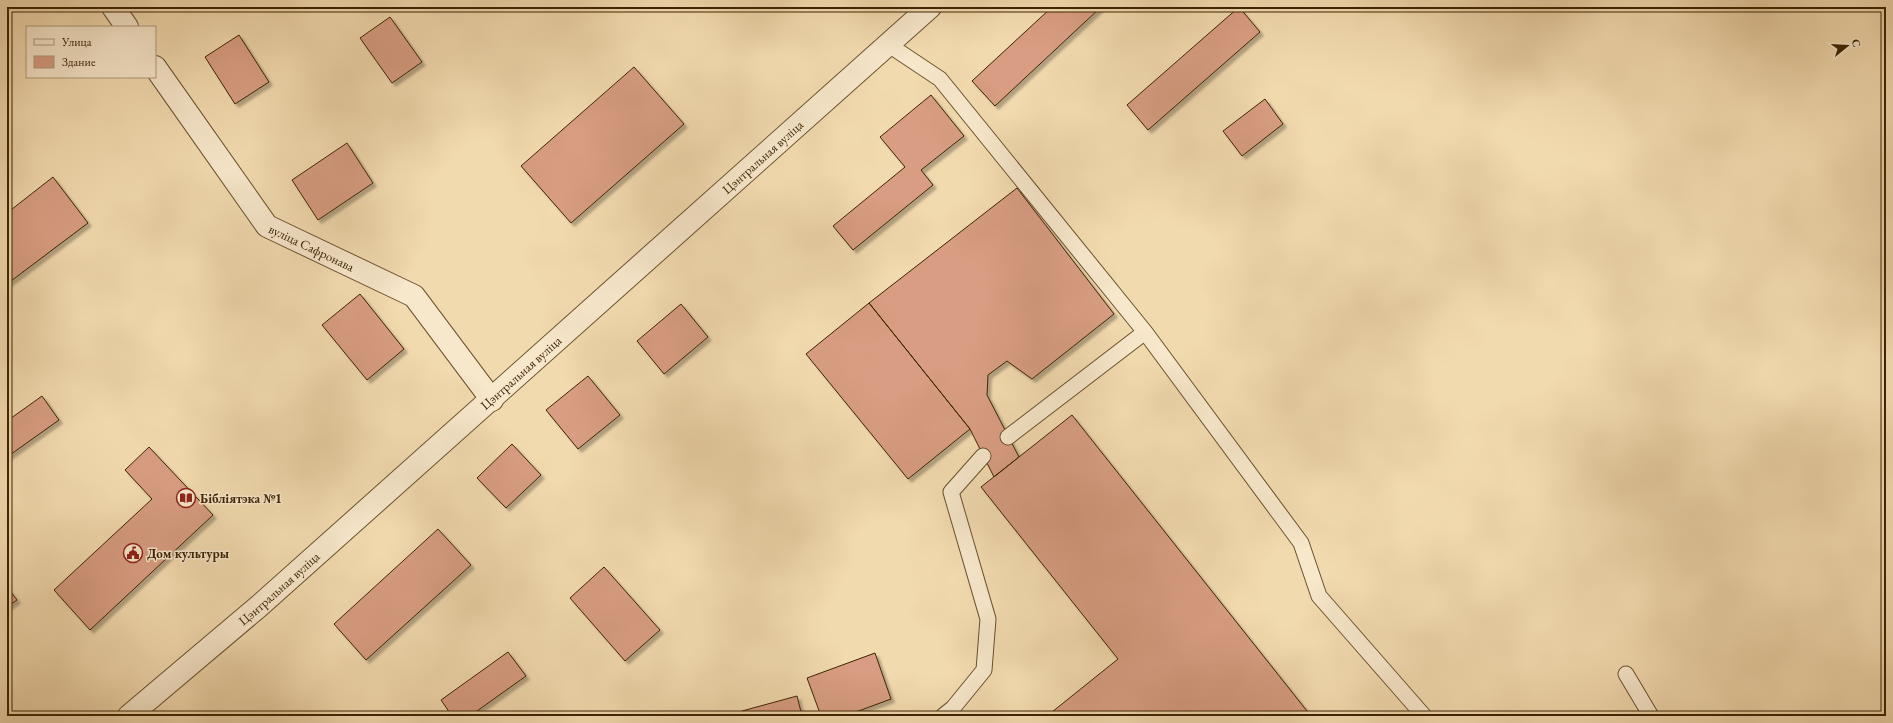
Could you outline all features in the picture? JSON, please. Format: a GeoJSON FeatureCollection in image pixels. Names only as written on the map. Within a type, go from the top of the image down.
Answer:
{"type":"FeatureCollection","features":[{"type":"Feature","properties":{"kind":"street"},"geometry":{"type":"LineString","coordinates":[[113,7],[126,26]]}},
{"type":"Feature","properties":{"kind":"street","name":"Цэнтральная вуліца"},"geometry":{"type":"LineString","coordinates":[[129,716],[258,607],[492,400],[889,45],[912,17],[930,7]]}},
{"type":"Feature","properties":{"kind":"street","name":"вуліца Сафронава"},"geometry":{"type":"LineString","coordinates":[[156,68],[267,226],[414,296],[492,400]]}},
{"type":"Feature","properties":{"kind":"lane"},"geometry":{"type":"LineString","coordinates":[[889,45],[940,79],[1145,332],[1301,543],[1319,596],[1424,716]]}},
{"type":"Feature","properties":{"kind":"lane"},"geometry":{"type":"LineString","coordinates":[[1008,437],[1145,332]]}},
{"type":"Feature","properties":{"kind":"lane"},"geometry":{"type":"LineString","coordinates":[[943,716],[953,708],[984,670],[988,619],[951,492],[983,456]]}},
{"type":"Feature","properties":{"kind":"lane"},"geometry":{"type":"LineString","coordinates":[[1626,674],[1651,716]]}},
{"type":"Feature","properties":{"kind":"building"},"geometry":{"type":"Polygon","coordinates":[[[1052,7],[1101,7],[995,106],[972,81],[1052,7]]]}},
{"type":"Feature","properties":{"kind":"building"},"geometry":{"type":"Polygon","coordinates":[[[1239,7],[1260,32],[1148,130],[1127,105],[1239,7]]]}},
{"type":"Feature","properties":{"kind":"building"},"geometry":{"type":"Polygon","coordinates":[[[390,17],[422,62],[392,83],[360,38],[390,17]]]}},
{"type":"Feature","properties":{"kind":"building"},"geometry":{"type":"Polygon","coordinates":[[[239,35],[269,82],[235,104],[205,57],[239,35]]]}},
{"type":"Feature","properties":{"kind":"building"},"geometry":{"type":"Polygon","coordinates":[[[634,67],[684,124],[571,223],[521,166],[634,67]]]}},
{"type":"Feature","properties":{"kind":"building"},"geometry":{"type":"Polygon","coordinates":[[[931,95],[964,136],[921,170],[933,185],[853,250],[833,226],[905,167],[880,137],[931,95]]]}},
{"type":"Feature","properties":{"kind":"building"},"geometry":{"type":"Polygon","coordinates":[[[1265,99],[1283,124],[1242,156],[1223,131],[1265,99]]]}},
{"type":"Feature","properties":{"kind":"building"},"geometry":{"type":"Polygon","coordinates":[[[347,143],[373,183],[318,220],[292,180],[347,143]]]}},
{"type":"Feature","properties":{"kind":"building"},"geometry":{"type":"Polygon","coordinates":[[[53,177],[88,223],[7,284],[7,213],[53,177]]]}},
{"type":"Feature","properties":{"kind":"building"},"geometry":{"type":"Polygon","coordinates":[[[1017,188],[1114,314],[1032,379],[1007,361],[988,375],[987,395],[1019,457],[994,477],[970,429],[869,303],[1017,188]]]}},
{"type":"Feature","properties":{"kind":"building"},"geometry":{"type":"Polygon","coordinates":[[[360,294],[404,349],[367,380],[322,325],[360,294]]]}},
{"type":"Feature","properties":{"kind":"building"},"geometry":{"type":"Polygon","coordinates":[[[869,303],[970,429],[908,479],[806,354],[869,303]]]}},
{"type":"Feature","properties":{"kind":"building"},"geometry":{"type":"Polygon","coordinates":[[[681,304],[708,337],[664,374],[637,341],[681,304]]]}},
{"type":"Feature","properties":{"kind":"building"},"geometry":{"type":"Polygon","coordinates":[[[588,376],[620,415],[578,449],[546,410],[588,376]]]}},
{"type":"Feature","properties":{"kind":"building"},"geometry":{"type":"Polygon","coordinates":[[[42,396],[59,420],[7,457],[7,421],[42,396]]]}},
{"type":"Feature","properties":{"kind":"building"},"geometry":{"type":"Polygon","coordinates":[[[1072,415],[1311,716],[1047,716],[1118,659],[981,487],[1072,415]]]}},
{"type":"Feature","properties":{"kind":"building"},"geometry":{"type":"Polygon","coordinates":[[[512,444],[541,475],[506,508],[477,478],[512,444]]]}},
{"type":"Feature","properties":{"kind":"building","name":"Дом культуры"},"geometry":{"type":"Polygon","coordinates":[[[149,447],[213,515],[90,630],[54,590],[152,499],[125,470],[149,447]]]}},
{"type":"Feature","properties":{"kind":"building"},"geometry":{"type":"Polygon","coordinates":[[[438,529],[471,565],[366,660],[334,624],[438,529]]]}},
{"type":"Feature","properties":{"kind":"building"},"geometry":{"type":"Polygon","coordinates":[[[604,567],[660,630],[625,661],[570,598],[604,567]]]}},
{"type":"Feature","properties":{"kind":"building"},"geometry":{"type":"Polygon","coordinates":[[[7,587],[17,600],[7,607],[7,587]]]}},
{"type":"Feature","properties":{"kind":"building"},"geometry":{"type":"Polygon","coordinates":[[[508,652],[526,676],[470,716],[452,716],[441,700],[508,652]]]}},
{"type":"Feature","properties":{"kind":"building"},"geometry":{"type":"Polygon","coordinates":[[[875,653],[891,699],[845,716],[821,716],[807,678],[875,653]]]}},
{"type":"Feature","properties":{"kind":"building"},"geometry":{"type":"Polygon","coordinates":[[[797,696],[802,716],[743,716],[742,711],[797,696]]]}},
{"type":"Feature","properties":{"kind":"place","name":"Бібліятэка №1"},"geometry":{"type":"Point","coordinates":[186,498]}},
{"type":"Feature","properties":{"kind":"place","name":"Дом культуры"},"geometry":{"type":"Point","coordinates":[133,553]}}]}
